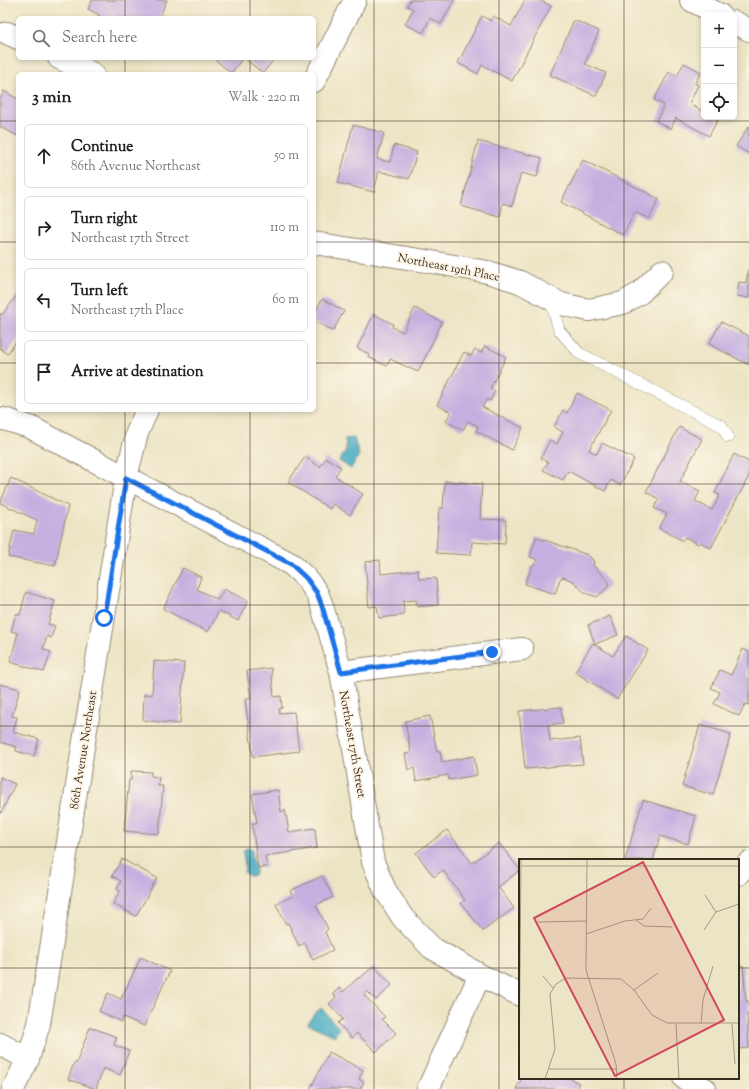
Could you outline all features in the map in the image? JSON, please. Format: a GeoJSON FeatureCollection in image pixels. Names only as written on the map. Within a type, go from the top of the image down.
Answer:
{"type":"FeatureCollection","features":[{"type":"Feature","properties":{"kind":"street"},"geometry":{"type":"LineString","coordinates":[[316,77],[355,0]]}},
{"type":"Feature","properties":{"kind":"street"},"geometry":{"type":"LineString","coordinates":[[690,0],[714,12]]}},
{"type":"Feature","properties":{"kind":"street"},"geometry":{"type":"LineString","coordinates":[[737,24],[749,30]]}},
{"type":"Feature","properties":{"kind":"street"},"geometry":{"type":"LineString","coordinates":[[63,60],[89,72]]}},
{"type":"Feature","properties":{"kind":"street","name":"Northeast 19th Place"},"geometry":{"type":"LineString","coordinates":[[316,243],[488,272],[520,282],[561,304],[589,310],[623,303],[640,293],[662,271]]}},
{"type":"Feature","properties":{"kind":"street","name":"86th Avenue Northeast"},"geometry":{"type":"LineString","coordinates":[[13,1089],[28,1059],[39,1024],[126,478],[137,433],[146,412]]}},
{"type":"Feature","properties":{"kind":"street","name":"Northeast 17th Street"},"geometry":{"type":"LineString","coordinates":[[0,419],[30,427],[291,564],[306,578],[317,593],[322,606],[341,672],[373,862],[385,890],[403,918],[432,948],[519,994]]}},
{"type":"Feature","properties":{"kind":"street"},"geometry":{"type":"LineString","coordinates":[[341,672],[522,648]]}},
{"type":"Feature","properties":{"kind":"street"},"geometry":{"type":"LineString","coordinates":[[739,873],[749,863]]}},
{"type":"Feature","properties":{"kind":"street"},"geometry":{"type":"LineString","coordinates":[[428,1089],[480,975]]}},
{"type":"Feature","properties":{"kind":"street"},"geometry":{"type":"LineString","coordinates":[[0,1044],[28,1059]]}},
{"type":"Feature","properties":{"kind":"street"},"geometry":{"type":"LineString","coordinates":[[686,1079],[706,1089]]}},
{"type":"Feature","properties":{"kind":"lane"},"geometry":{"type":"LineString","coordinates":[[549,298],[559,330],[578,353],[722,426],[728,437]]}},
{"type":"Feature","properties":{"kind":"water"},"geometry":{"type":"Polygon","coordinates":[[[354,438],[359,455],[351,469],[339,461],[346,450],[345,439],[354,438]]]}},
{"type":"Feature","properties":{"kind":"water"},"geometry":{"type":"Polygon","coordinates":[[[249,847],[252,849],[256,870],[255,874],[251,876],[244,872],[245,866],[243,852],[249,847]]]}},
{"type":"Feature","properties":{"kind":"water"},"geometry":{"type":"Polygon","coordinates":[[[321,1008],[339,1028],[335,1036],[308,1024],[313,1015],[321,1008]]]}},
{"type":"Feature","properties":{"kind":"building"},"geometry":{"type":"Polygon","coordinates":[[[92,0],[167,0],[160,16],[99,16],[88,9],[92,0]]]}},
{"type":"Feature","properties":{"kind":"building"},"geometry":{"type":"Polygon","coordinates":[[[410,0],[454,0],[441,24],[430,18],[423,33],[405,24],[413,9],[407,6],[410,0]]]}},
{"type":"Feature","properties":{"kind":"building"},"geometry":{"type":"Polygon","coordinates":[[[525,0],[539,0],[551,6],[512,81],[482,65],[478,74],[458,63],[482,16],[491,21],[493,16],[511,26],[525,0]]]}},
{"type":"Feature","properties":{"kind":"building"},"geometry":{"type":"Polygon","coordinates":[[[574,20],[599,31],[585,64],[606,73],[596,96],[550,75],[574,20]]]}},
{"type":"Feature","properties":{"kind":"building"},"geometry":{"type":"Polygon","coordinates":[[[215,60],[241,60],[232,72],[215,60]]]}},
{"type":"Feature","properties":{"kind":"building"},"geometry":{"type":"Polygon","coordinates":[[[247,60],[273,60],[264,72],[247,60]]]}},
{"type":"Feature","properties":{"kind":"building"},"geometry":{"type":"Polygon","coordinates":[[[684,63],[701,72],[695,83],[698,85],[689,104],[701,110],[701,120],[717,120],[709,136],[676,118],[671,129],[656,121],[664,105],[654,100],[669,72],[677,76],[684,63]]]}},
{"type":"Feature","properties":{"kind":"building"},"geometry":{"type":"Polygon","coordinates":[[[4,91],[16,98],[16,135],[0,127],[0,99],[4,91]]]}},
{"type":"Feature","properties":{"kind":"building"},"geometry":{"type":"Polygon","coordinates":[[[353,125],[384,133],[377,159],[390,162],[394,145],[417,152],[409,179],[379,171],[374,192],[338,183],[353,125]]]}},
{"type":"Feature","properties":{"kind":"building"},"geometry":{"type":"Polygon","coordinates":[[[749,126],[749,154],[736,146],[749,126]]]}},
{"type":"Feature","properties":{"kind":"building"},"geometry":{"type":"Polygon","coordinates":[[[478,141],[542,158],[537,177],[521,173],[512,206],[503,203],[500,217],[461,206],[478,141]]]}},
{"type":"Feature","properties":{"kind":"building"},"geometry":{"type":"Polygon","coordinates":[[[583,160],[659,199],[649,219],[635,212],[623,235],[561,202],[583,160]]]}},
{"type":"Feature","properties":{"kind":"building"},"geometry":{"type":"Polygon","coordinates":[[[748,270],[749,298],[737,296],[739,282],[746,283],[748,270]]]}},
{"type":"Feature","properties":{"kind":"building"},"geometry":{"type":"Polygon","coordinates":[[[16,297],[16,342],[7,354],[0,348],[0,313],[2,315],[16,297]]]}},
{"type":"Feature","properties":{"kind":"building"},"geometry":{"type":"Polygon","coordinates":[[[322,299],[344,311],[333,331],[316,322],[316,311],[322,299]]]}},
{"type":"Feature","properties":{"kind":"building"},"geometry":{"type":"Polygon","coordinates":[[[415,308],[442,322],[418,372],[390,359],[387,366],[368,357],[369,354],[357,348],[374,314],[393,324],[392,327],[403,332],[415,308]]]}},
{"type":"Feature","properties":{"kind":"building"},"geometry":{"type":"Polygon","coordinates":[[[721,322],[749,336],[749,365],[709,344],[721,322]]]}},
{"type":"Feature","properties":{"kind":"building"},"geometry":{"type":"Polygon","coordinates":[[[485,346],[506,357],[490,389],[495,391],[490,401],[487,399],[482,407],[523,428],[512,450],[476,431],[478,426],[468,421],[463,430],[446,421],[451,412],[437,405],[464,352],[471,356],[475,349],[481,353],[485,346]]]}},
{"type":"Feature","properties":{"kind":"building"},"geometry":{"type":"Polygon","coordinates":[[[577,393],[611,410],[589,450],[597,454],[602,443],[634,459],[620,485],[611,480],[605,491],[568,471],[563,480],[543,470],[548,462],[541,458],[550,440],[557,444],[563,432],[554,427],[563,410],[567,413],[577,393]]]}},
{"type":"Feature","properties":{"kind":"building"},"geometry":{"type":"Polygon","coordinates":[[[679,427],[702,439],[680,481],[700,491],[695,501],[712,510],[720,495],[715,493],[734,454],[749,462],[749,476],[711,548],[700,542],[698,544],[685,537],[683,541],[659,528],[667,514],[654,508],[659,499],[646,492],[679,427]]]}},
{"type":"Feature","properties":{"kind":"building"},"geometry":{"type":"Polygon","coordinates":[[[305,457],[320,467],[326,458],[341,467],[335,476],[363,494],[350,515],[333,504],[330,509],[288,482],[305,457]]]}},
{"type":"Feature","properties":{"kind":"building"},"geometry":{"type":"Polygon","coordinates":[[[11,478],[68,506],[55,566],[8,557],[14,530],[34,534],[37,520],[0,503],[11,478]]]}},
{"type":"Feature","properties":{"kind":"building"},"geometry":{"type":"Polygon","coordinates":[[[445,481],[482,484],[480,519],[506,520],[505,544],[472,542],[471,555],[436,553],[439,508],[443,508],[445,481]]]}},
{"type":"Feature","properties":{"kind":"building"},"geometry":{"type":"Polygon","coordinates":[[[536,537],[588,555],[594,561],[593,565],[609,582],[608,587],[597,597],[585,593],[573,581],[563,577],[560,579],[555,594],[525,584],[532,566],[538,560],[530,557],[536,537]]]}},
{"type":"Feature","properties":{"kind":"building"},"geometry":{"type":"Polygon","coordinates":[[[380,560],[381,574],[418,570],[419,579],[436,578],[438,605],[417,607],[416,600],[403,601],[404,615],[379,618],[377,606],[369,607],[365,562],[380,560]]]}},
{"type":"Feature","properties":{"kind":"building"},"geometry":{"type":"Polygon","coordinates":[[[183,568],[201,577],[197,589],[218,600],[224,589],[248,601],[238,621],[219,611],[208,632],[163,609],[183,568]]]}},
{"type":"Feature","properties":{"kind":"building"},"geometry":{"type":"Polygon","coordinates":[[[26,592],[55,601],[48,624],[55,626],[51,638],[47,636],[43,649],[51,652],[44,672],[10,662],[18,633],[11,631],[16,614],[20,615],[26,592]]]}},
{"type":"Feature","properties":{"kind":"building"},"geometry":{"type":"Polygon","coordinates":[[[610,616],[618,635],[595,644],[588,625],[610,616]]]}},
{"type":"Feature","properties":{"kind":"building"},"geometry":{"type":"Polygon","coordinates":[[[626,636],[648,650],[617,699],[575,672],[593,643],[613,656],[626,636]]]}},
{"type":"Feature","properties":{"kind":"building"},"geometry":{"type":"Polygon","coordinates":[[[743,649],[749,652],[749,705],[745,704],[739,716],[714,704],[720,692],[711,688],[720,670],[731,675],[743,649]]]}},
{"type":"Feature","properties":{"kind":"building"},"geometry":{"type":"Polygon","coordinates":[[[154,661],[184,663],[180,724],[143,720],[144,694],[152,695],[154,661]]]}},
{"type":"Feature","properties":{"kind":"building"},"geometry":{"type":"Polygon","coordinates":[[[271,668],[274,697],[281,696],[282,708],[279,709],[279,713],[294,712],[299,751],[253,757],[245,699],[251,699],[247,671],[271,668]]]}},
{"type":"Feature","properties":{"kind":"building"},"geometry":{"type":"Polygon","coordinates":[[[0,684],[20,689],[12,716],[17,717],[13,732],[39,739],[34,756],[16,751],[17,747],[0,742],[0,684]]]}},
{"type":"Feature","properties":{"kind":"building"},"geometry":{"type":"Polygon","coordinates":[[[561,707],[563,723],[548,725],[550,741],[580,738],[583,764],[525,769],[519,711],[561,707]]]}},
{"type":"Feature","properties":{"kind":"building"},"geometry":{"type":"Polygon","coordinates":[[[430,716],[437,751],[440,751],[442,762],[474,756],[477,775],[449,780],[448,775],[416,781],[414,768],[408,770],[405,754],[411,753],[405,721],[430,716]]]}},
{"type":"Feature","properties":{"kind":"building"},"geometry":{"type":"Polygon","coordinates":[[[700,725],[731,734],[713,795],[682,786],[700,725]]]}},
{"type":"Feature","properties":{"kind":"building"},"geometry":{"type":"Polygon","coordinates":[[[131,771],[151,772],[151,776],[159,777],[158,786],[163,786],[159,834],[124,831],[131,771]]]}},
{"type":"Feature","properties":{"kind":"building"},"geometry":{"type":"Polygon","coordinates":[[[0,777],[15,784],[0,815],[0,777]]]}},
{"type":"Feature","properties":{"kind":"building"},"geometry":{"type":"Polygon","coordinates":[[[278,790],[281,812],[285,810],[289,832],[315,828],[317,848],[265,856],[267,867],[258,868],[252,823],[257,823],[252,794],[278,790]]]}},
{"type":"Feature","properties":{"kind":"building"},"geometry":{"type":"Polygon","coordinates":[[[643,800],[696,816],[688,844],[660,836],[653,859],[625,859],[643,800]]]}},
{"type":"Feature","properties":{"kind":"building"},"geometry":{"type":"Polygon","coordinates":[[[447,830],[472,863],[499,843],[519,869],[519,871],[498,887],[514,908],[483,931],[461,903],[465,900],[443,870],[434,877],[416,853],[447,830]]]}},
{"type":"Feature","properties":{"kind":"building"},"geometry":{"type":"Polygon","coordinates":[[[122,859],[157,878],[136,916],[113,904],[120,891],[117,889],[121,881],[112,876],[122,859]]]}},
{"type":"Feature","properties":{"kind":"building"},"geometry":{"type":"Polygon","coordinates":[[[322,876],[333,897],[316,905],[328,929],[325,932],[333,950],[313,960],[305,943],[299,946],[288,923],[286,924],[276,904],[293,896],[290,891],[322,876]]]}},
{"type":"Feature","properties":{"kind":"building"},"geometry":{"type":"Polygon","coordinates":[[[141,957],[170,971],[144,1026],[123,1017],[121,1022],[99,1011],[108,993],[121,999],[141,957]]]}},
{"type":"Feature","properties":{"kind":"building"},"geometry":{"type":"Polygon","coordinates":[[[374,966],[392,985],[376,1000],[367,991],[364,995],[385,1017],[382,1019],[396,1033],[376,1052],[357,1033],[352,1038],[338,1023],[343,1019],[329,1004],[336,997],[333,994],[339,988],[343,992],[374,966]]]}},
{"type":"Feature","properties":{"kind":"building"},"geometry":{"type":"Polygon","coordinates":[[[743,966],[746,1001],[749,1001],[749,1014],[747,1014],[749,1048],[739,1049],[739,967],[743,966]]]}},
{"type":"Feature","properties":{"kind":"building"},"geometry":{"type":"Polygon","coordinates":[[[90,1027],[117,1037],[114,1045],[129,1051],[120,1075],[103,1068],[96,1089],[68,1079],[74,1063],[76,1064],[90,1027]]]}},
{"type":"Feature","properties":{"kind":"building"},"geometry":{"type":"Polygon","coordinates":[[[329,1052],[363,1070],[359,1079],[364,1082],[360,1089],[310,1089],[329,1052]]]}},
{"type":"Feature","properties":{"kind":"building"},"geometry":{"type":"Polygon","coordinates":[[[521,1079],[536,1079],[541,1081],[542,1079],[571,1079],[579,1083],[576,1089],[516,1089],[521,1079]]]}},
{"type":"Feature","properties":{"kind":"route"},"geometry":{"type":"LineString","coordinates":[[104,618],[126,478],[291,564],[306,578],[317,593],[341,672],[492,652]]}}]}
